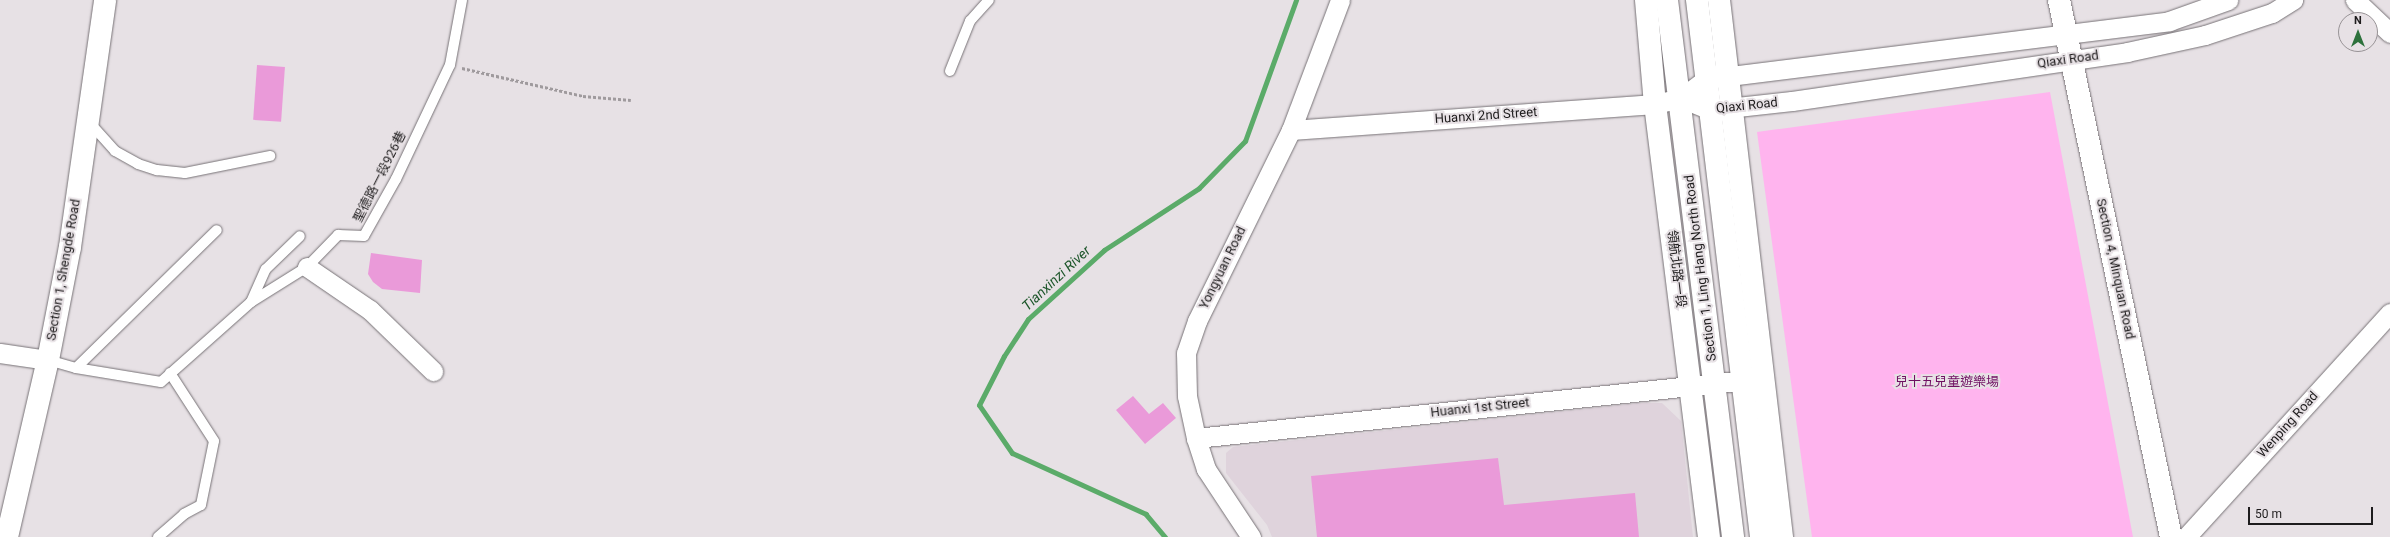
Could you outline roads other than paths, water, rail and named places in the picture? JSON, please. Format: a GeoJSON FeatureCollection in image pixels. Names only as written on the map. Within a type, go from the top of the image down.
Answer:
{"type":"FeatureCollection","features":[{"type":"Feature","properties":{"kind":"street","name":"Section 1, Shengde Road"},"geometry":{"type":"LineString","coordinates":[[7,537],[48,360],[70,247],[89,122],[105,0]]}},
{"type":"Feature","properties":{"kind":"street","name":"Yongyuan Road"},"geometry":{"type":"LineString","coordinates":[[1251,537],[1206,469],[1196,438],[1188,396],[1186,353],[1196,321],[1291,130],[1340,0]]}},
{"type":"Feature","properties":{"kind":"street","name":"領航北路一段"},"geometry":{"type":"LineString","coordinates":[[1646,0],[1655,104],[1709,537]]}},
{"type":"Feature","properties":{"kind":"street","name":"Section 1, Ling Hang North Road"},"geometry":{"type":"LineString","coordinates":[[1667,0],[1670,35],[1680,98],[1716,385],[1733,537]]}},
{"type":"Feature","properties":{"kind":"street"},"geometry":{"type":"LineString","coordinates":[[1697,0],[1710,110],[1754,380],[1782,537]]}},
{"type":"Feature","properties":{"kind":"street"},"geometry":{"type":"LineString","coordinates":[[1719,0],[1732,108],[1754,380],[1762,537]]}},
{"type":"Feature","properties":{"kind":"street","name":"Section 4, Minquan Road"},"geometry":{"type":"LineString","coordinates":[[2059,0],[2171,537]]}},
{"type":"Feature","properties":{"kind":"street","name":"Qiaxi Road"},"geometry":{"type":"LineString","coordinates":[[1706,79],[2169,21],[2228,0]]}},
{"type":"Feature","properties":{"kind":"street","name":"Qiaxi Road"},"geometry":{"type":"LineString","coordinates":[[1680,98],[1710,110],[1732,108],[1792,101],[2127,52],[2205,35],[2272,13],[2293,0]]}},
{"type":"Feature","properties":{"kind":"street"},"geometry":{"type":"LineString","coordinates":[[2355,0],[2390,33]]}},
{"type":"Feature","properties":{"kind":"street"},"geometry":{"type":"LineString","coordinates":[[1680,98],[1706,79]]}},
{"type":"Feature","properties":{"kind":"street","name":"Huanxi 2nd Street"},"geometry":{"type":"LineString","coordinates":[[1291,130],[1655,104],[1680,98]]}},
{"type":"Feature","properties":{"kind":"street"},"geometry":{"type":"LineString","coordinates":[[307,267],[370,310],[433,370]]}},
{"type":"Feature","properties":{"kind":"street","name":"Wenping Road"},"geometry":{"type":"LineString","coordinates":[[2186,537],[2390,313]]}},
{"type":"Feature","properties":{"kind":"street"},"geometry":{"type":"LineString","coordinates":[[0,353],[48,360]]}},
{"type":"Feature","properties":{"kind":"street","name":"Huanxi 1st Street"},"geometry":{"type":"LineString","coordinates":[[1196,438],[1754,380]]}},
{"type":"Feature","properties":{"kind":"lane","name":"聖德路一段926巷"},"geometry":{"type":"LineString","coordinates":[[48,360],[76,368],[161,382],[251,302],[307,267],[338,235],[364,236],[396,180],[450,65],[462,0]]}},
{"type":"Feature","properties":{"kind":"lane"},"geometry":{"type":"LineString","coordinates":[[950,71],[970,21],[989,0]]}},
{"type":"Feature","properties":{"kind":"lane"},"geometry":{"type":"LineString","coordinates":[[89,122],[115,151],[138,164],[158,170],[185,173],[270,156]]}},
{"type":"Feature","properties":{"kind":"lane"},"geometry":{"type":"LineString","coordinates":[[76,368],[217,230]]}},
{"type":"Feature","properties":{"kind":"lane","name":"聖德路一段926巷"},"geometry":{"type":"LineString","coordinates":[[251,302],[266,269],[300,236]]}},
{"type":"Feature","properties":{"kind":"lane"},"geometry":{"type":"LineString","coordinates":[[158,537],[184,514],[201,505],[214,441],[170,373]]}},
{"type":"Feature","properties":{"kind":"waterway","name":"Tianxinzi River"},"geometry":{"type":"LineString","coordinates":[[1165,537],[1146,514],[1012,453],[979,405],[1004,356],[1028,319],[1104,250],[1199,188],[1245,141],[1296,0]]}},
{"type":"Feature","properties":{"kind":"park label","name":"兒十五兒童遊樂場"},"geometry":{"type":"Point","coordinates":[1947,382]}}]}
